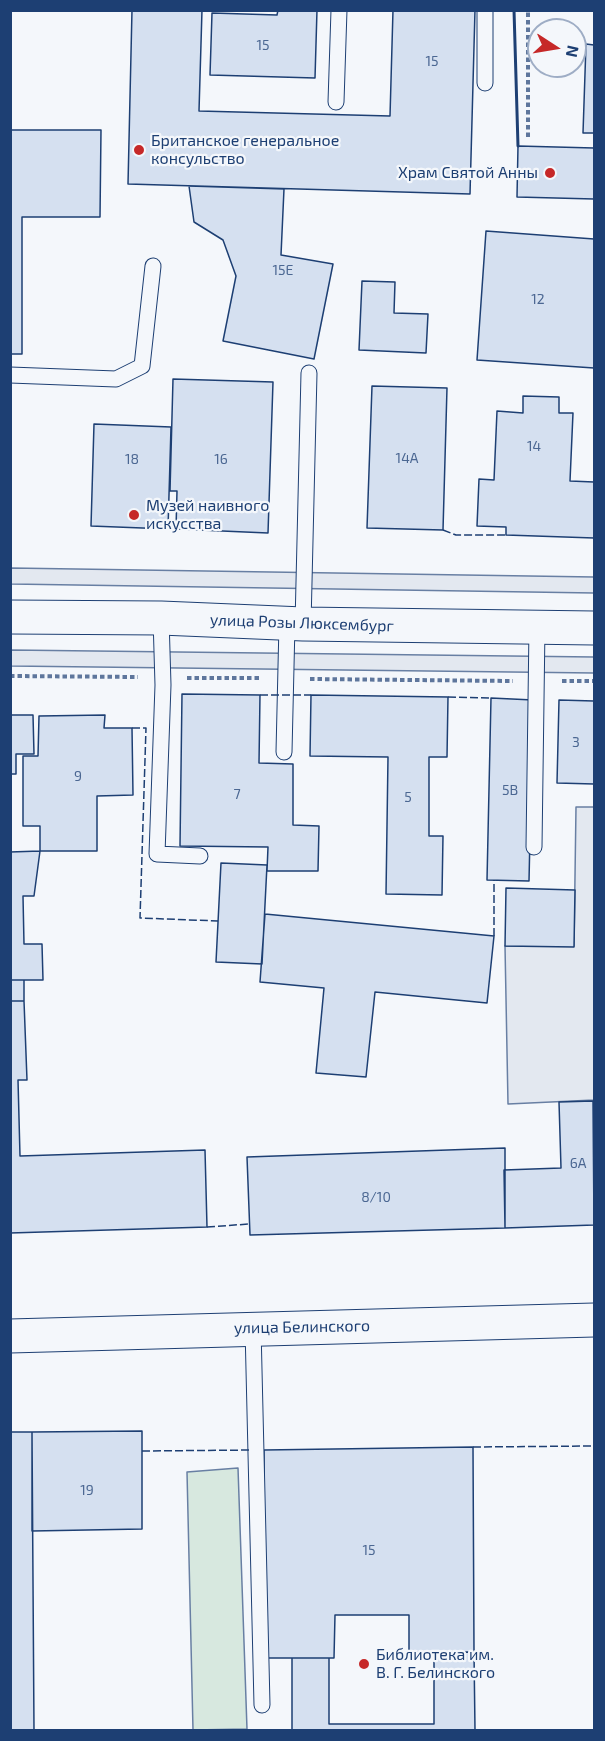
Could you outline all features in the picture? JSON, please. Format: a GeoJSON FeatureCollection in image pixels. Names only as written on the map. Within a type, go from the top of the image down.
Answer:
{"type":"FeatureCollection","features":[{"type":"Feature","properties":{"kind":"main road","name":"улица Розы Люксембург"},"geometry":{"type":"LineString","coordinates":[[10,617],[161,618],[295,624],[594,628]]}},
{"type":"Feature","properties":{"kind":"main road","name":"улица Белинского"},"geometry":{"type":"LineString","coordinates":[[10,1336],[594,1320]]}},
{"type":"Feature","properties":{"kind":"lane"},"geometry":{"type":"LineString","coordinates":[[336,102],[339,10]]}},
{"type":"Feature","properties":{"kind":"lane"},"geometry":{"type":"LineString","coordinates":[[485,10],[485,83]]}},
{"type":"Feature","properties":{"kind":"lane"},"geometry":{"type":"LineString","coordinates":[[10,375],[116,379],[142,366],[153,266]]}},
{"type":"Feature","properties":{"kind":"lane"},"geometry":{"type":"LineString","coordinates":[[284,752],[295,624],[309,373]]}},
{"type":"Feature","properties":{"kind":"lane"},"geometry":{"type":"LineString","coordinates":[[161,618],[163,685],[157,854],[200,856]]}},
{"type":"Feature","properties":{"kind":"lane"},"geometry":{"type":"LineString","coordinates":[[534,846],[537,627]]}},
{"type":"Feature","properties":{"kind":"lane"},"geometry":{"type":"LineString","coordinates":[[253,1328],[262,1705]]}},
{"type":"Feature","properties":{"kind":"path"},"geometry":{"type":"LineString","coordinates":[[528,10],[528,137]]}},
{"type":"Feature","properties":{"kind":"shaded area"},"geometry":{"type":"Polygon","coordinates":[[[11,568],[594,577],[594,593],[11,584],[11,568]]]}},
{"type":"Feature","properties":{"kind":"shaded area"},"geometry":{"type":"Polygon","coordinates":[[[11,650],[594,657],[594,673],[11,666],[11,650]]]}},
{"type":"Feature","properties":{"kind":"shaded area"},"geometry":{"type":"Polygon","coordinates":[[[576,807],[594,807],[594,1100],[508,1104],[505,946],[574,946],[576,807]]]}},
{"type":"Feature","properties":{"kind":"shaded area"},"geometry":{"type":"Polygon","coordinates":[[[238,1468],[247,1729],[193,1730],[187,1472],[238,1468]]]}},
{"type":"Feature","properties":{"kind":"building"},"geometry":{"type":"Polygon","coordinates":[[[132,10],[202,10],[199,111],[390,116],[393,10],[475,10],[470,194],[128,184],[132,10]]]}},
{"type":"Feature","properties":{"kind":"building"},"geometry":{"type":"Polygon","coordinates":[[[278,10],[317,10],[315,78],[210,75],[212,13],[277,15],[278,10]]]}},
{"type":"Feature","properties":{"kind":"building"},"geometry":{"type":"Polygon","coordinates":[[[587,44],[594,45],[594,133],[583,133],[587,44]]]}},
{"type":"Feature","properties":{"kind":"building"},"geometry":{"type":"Polygon","coordinates":[[[10,130],[101,130],[100,217],[22,217],[22,354],[10,354],[10,130]]]}},
{"type":"Feature","properties":{"kind":"building"},"geometry":{"type":"Polygon","coordinates":[[[518,146],[594,148],[594,199],[517,197],[518,146]]]}},
{"type":"Feature","properties":{"kind":"building"},"geometry":{"type":"Polygon","coordinates":[[[189,186],[284,189],[281,255],[333,264],[314,359],[223,341],[236,276],[223,240],[194,222],[189,186]]]}},
{"type":"Feature","properties":{"kind":"building"},"geometry":{"type":"Polygon","coordinates":[[[486,231],[594,239],[594,368],[477,360],[486,231]]]}},
{"type":"Feature","properties":{"kind":"building"},"geometry":{"type":"Polygon","coordinates":[[[362,281],[395,282],[394,313],[428,314],[426,353],[359,350],[362,281]]]}},
{"type":"Feature","properties":{"kind":"building"},"geometry":{"type":"Polygon","coordinates":[[[173,379],[273,382],[268,533],[176,529],[177,491],[170,491],[173,379]]]}},
{"type":"Feature","properties":{"kind":"building"},"geometry":{"type":"Polygon","coordinates":[[[372,386],[447,388],[443,530],[367,528],[372,386]]]}},
{"type":"Feature","properties":{"kind":"building"},"geometry":{"type":"Polygon","coordinates":[[[523,396],[559,397],[559,413],[573,413],[570,481],[594,482],[594,538],[506,535],[506,527],[477,526],[479,479],[494,480],[497,411],[523,413],[523,396]]]}},
{"type":"Feature","properties":{"kind":"building"},"geometry":{"type":"Polygon","coordinates":[[[94,424],[171,427],[168,529],[91,526],[94,424]]]}},
{"type":"Feature","properties":{"kind":"building"},"geometry":{"type":"Polygon","coordinates":[[[182,694],[260,695],[259,763],[293,764],[293,825],[319,826],[318,871],[267,871],[268,847],[180,846],[182,694]]]}},
{"type":"Feature","properties":{"kind":"building"},"geometry":{"type":"Polygon","coordinates":[[[311,695],[448,697],[447,757],[429,757],[429,836],[443,836],[442,895],[386,894],[388,757],[310,756],[311,695]]]}},
{"type":"Feature","properties":{"kind":"building"},"geometry":{"type":"Polygon","coordinates":[[[491,698],[533,700],[529,881],[487,880],[491,698]]]}},
{"type":"Feature","properties":{"kind":"building"},"geometry":{"type":"Polygon","coordinates":[[[559,700],[594,701],[594,784],[557,783],[559,700]]]}},
{"type":"Feature","properties":{"kind":"building"},"geometry":{"type":"Polygon","coordinates":[[[10,715],[33,715],[34,754],[16,754],[16,774],[10,774],[10,715]]]}},
{"type":"Feature","properties":{"kind":"building"},"geometry":{"type":"Polygon","coordinates":[[[105,715],[104,728],[132,728],[133,795],[97,796],[97,851],[40,851],[40,826],[23,826],[23,756],[38,756],[39,716],[105,715]]]}},
{"type":"Feature","properties":{"kind":"building"},"geometry":{"type":"Polygon","coordinates":[[[40,851],[34,896],[23,896],[24,944],[42,944],[43,980],[10,980],[10,852],[40,851]]]}},
{"type":"Feature","properties":{"kind":"building"},"geometry":{"type":"Polygon","coordinates":[[[221,863],[267,865],[262,964],[216,962],[221,863]]]}},
{"type":"Feature","properties":{"kind":"building"},"geometry":{"type":"Polygon","coordinates":[[[506,888],[575,890],[574,947],[505,946],[506,888]]]}},
{"type":"Feature","properties":{"kind":"building"},"geometry":{"type":"Polygon","coordinates":[[[265,914],[494,936],[487,1003],[375,992],[366,1077],[316,1073],[324,988],[260,982],[265,914]]]}},
{"type":"Feature","properties":{"kind":"building"},"geometry":{"type":"Polygon","coordinates":[[[10,980],[24,980],[24,1001],[10,1001],[10,980]]]}},
{"type":"Feature","properties":{"kind":"building"},"geometry":{"type":"Polygon","coordinates":[[[10,1001],[24,1001],[27,1080],[18,1080],[20,1156],[205,1150],[207,1227],[10,1233],[10,1001]]]}},
{"type":"Feature","properties":{"kind":"building"},"geometry":{"type":"Polygon","coordinates":[[[593,1101],[594,1225],[505,1228],[504,1170],[561,1168],[559,1102],[593,1101]]]}},
{"type":"Feature","properties":{"kind":"building"},"geometry":{"type":"Polygon","coordinates":[[[505,1148],[505,1228],[250,1235],[247,1157],[505,1148]]]}},
{"type":"Feature","properties":{"kind":"building"},"geometry":{"type":"Polygon","coordinates":[[[142,1431],[142,1529],[32,1531],[32,1432],[142,1431]]]}},
{"type":"Feature","properties":{"kind":"building"},"geometry":{"type":"Polygon","coordinates":[[[10,1432],[32,1432],[34,1730],[10,1730],[10,1432]]]}},
{"type":"Feature","properties":{"kind":"building"},"geometry":{"type":"Polygon","coordinates":[[[473,1447],[474,1652],[409,1652],[409,1615],[335,1615],[334,1658],[264,1658],[264,1450],[473,1447]]]}},
{"type":"Feature","properties":{"kind":"building"},"geometry":{"type":"Polygon","coordinates":[[[474,1652],[475,1730],[292,1730],[292,1658],[329,1658],[329,1724],[434,1724],[434,1653],[474,1652]]]}},
{"type":"Feature","properties":{"kind":"fence"},"geometry":{"type":"LineString","coordinates":[[443,530],[456,535],[506,535]]}},
{"type":"Feature","properties":{"kind":"fence"},"geometry":{"type":"LineString","coordinates":[[260,695],[311,695]]}},
{"type":"Feature","properties":{"kind":"fence"},"geometry":{"type":"LineString","coordinates":[[448,697],[491,698]]}},
{"type":"Feature","properties":{"kind":"fence"},"geometry":{"type":"LineString","coordinates":[[132,728],[146,728],[140,918],[218,921]]}},
{"type":"Feature","properties":{"kind":"fence"},"geometry":{"type":"LineString","coordinates":[[494,880],[494,936]]}},
{"type":"Feature","properties":{"kind":"fence"},"geometry":{"type":"LineString","coordinates":[[207,1227],[249,1224]]}},
{"type":"Feature","properties":{"kind":"fence"},"geometry":{"type":"LineString","coordinates":[[473,1447],[594,1446]]}},
{"type":"Feature","properties":{"kind":"fence"},"geometry":{"type":"LineString","coordinates":[[142,1451],[252,1450]]}},
{"type":"Feature","properties":{"kind":"wall"},"geometry":{"type":"LineString","coordinates":[[514,10],[518,146]]}},
{"type":"Feature","properties":{"kind":"place","name":"Британское генеральное консульство"},"geometry":{"type":"Point","coordinates":[139,150]}},
{"type":"Feature","properties":{"kind":"place","name":"Храм Святой Анны"},"geometry":{"type":"Point","coordinates":[550,173]}},
{"type":"Feature","properties":{"kind":"place","name":"Музей наивного искусства"},"geometry":{"type":"Point","coordinates":[134,515]}},
{"type":"Feature","properties":{"kind":"place","name":"Библиотека им. В. Г. Белинского"},"geometry":{"type":"Point","coordinates":[364,1664]}}]}
